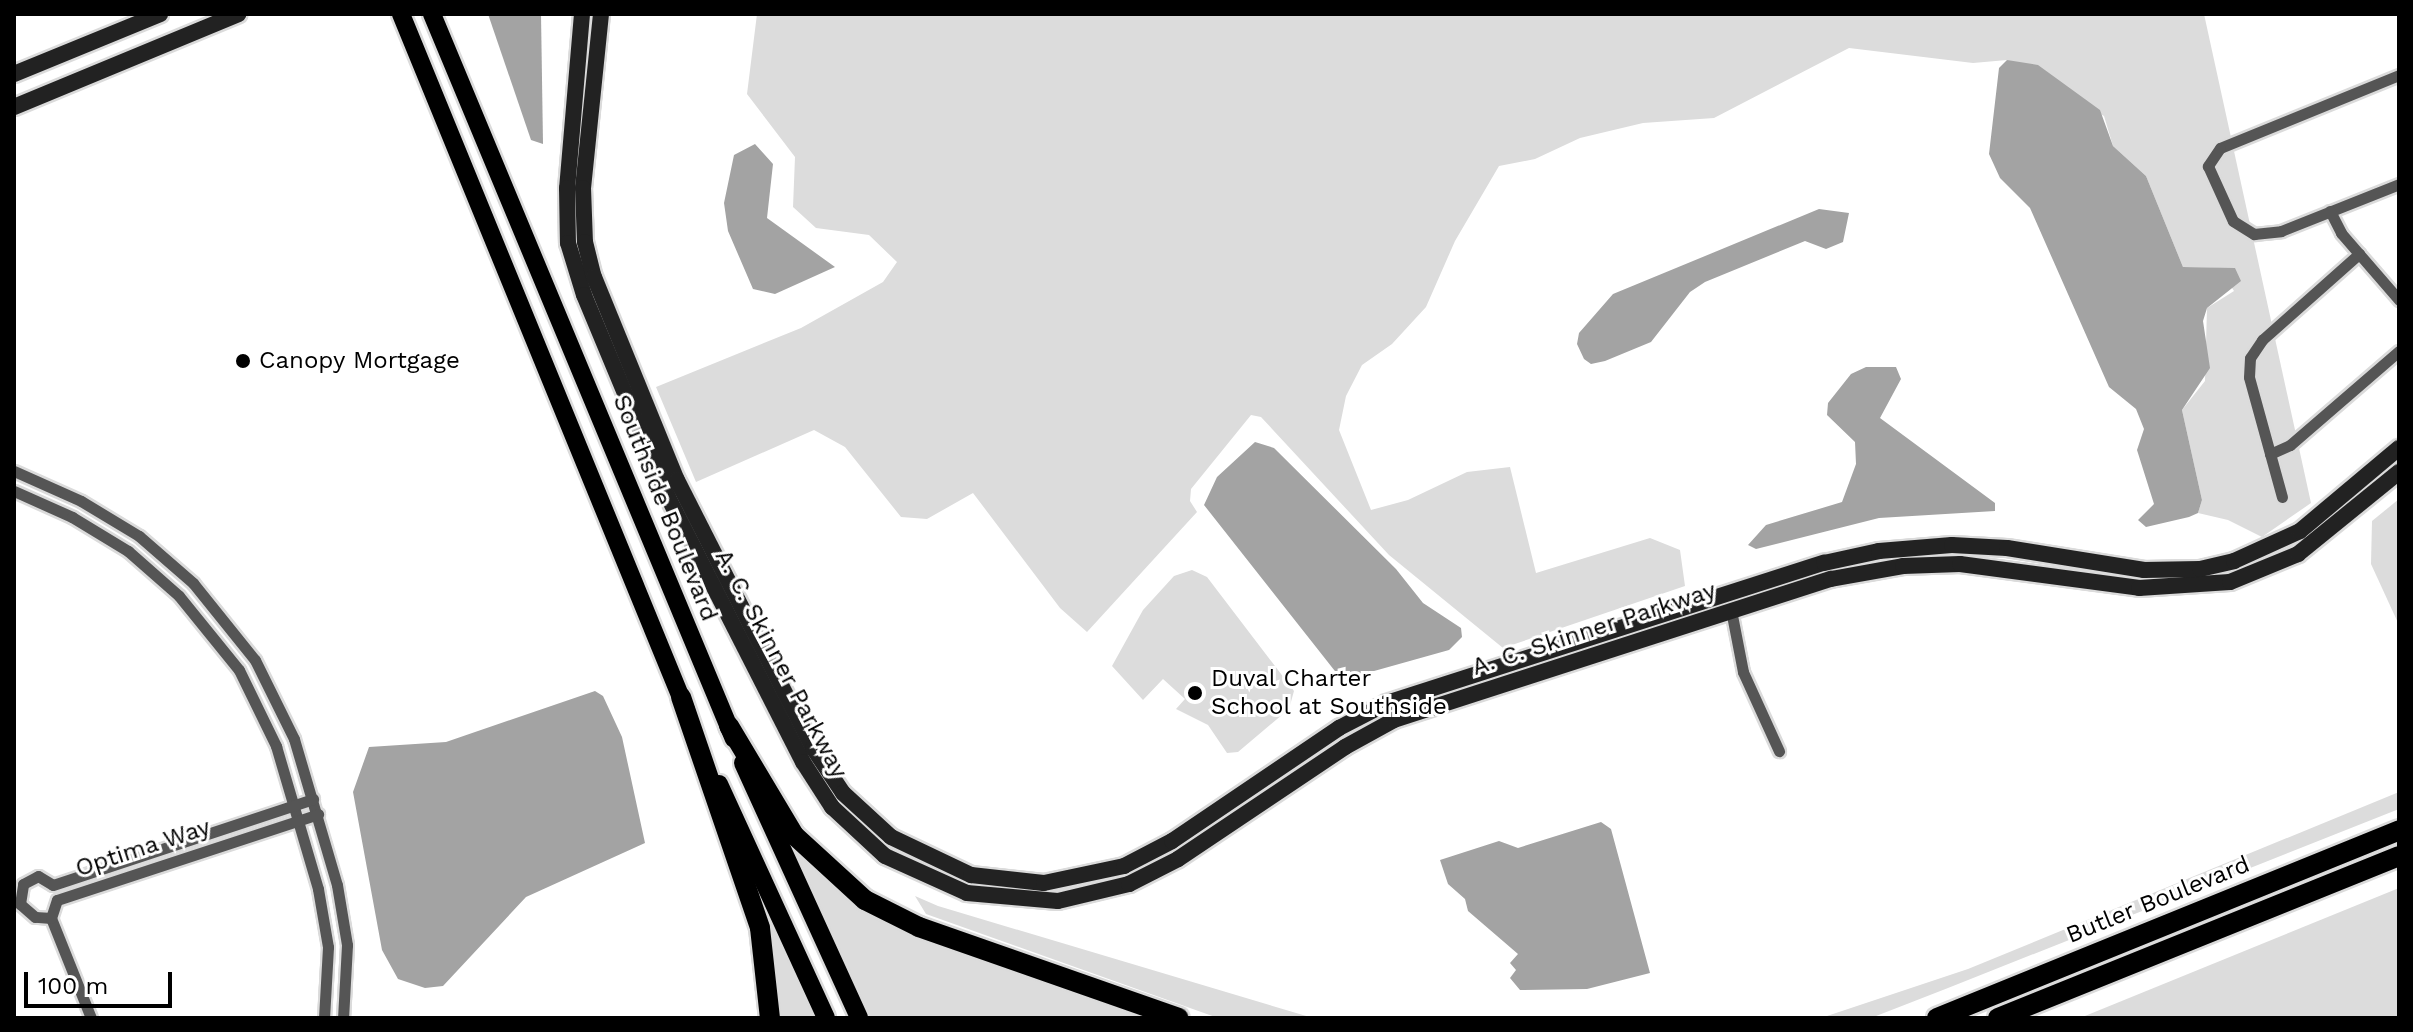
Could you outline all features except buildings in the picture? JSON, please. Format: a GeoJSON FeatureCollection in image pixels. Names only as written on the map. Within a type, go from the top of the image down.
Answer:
{"type":"FeatureCollection","features":[{"type":"Feature","properties":{"kind":"highway"},"geometry":{"type":"LineString","coordinates":[[401,14],[681,697],[826,1018]]}},
{"type":"Feature","properties":{"kind":"highway","name":"Southside Boulevard"},"geometry":{"type":"LineString","coordinates":[[432,14],[776,843],[859,1018]]}},
{"type":"Feature","properties":{"kind":"highway"},"geometry":{"type":"LineString","coordinates":[[681,697],[760,928],[770,1018]]}},
{"type":"Feature","properties":{"kind":"highway"},"geometry":{"type":"LineString","coordinates":[[729,726],[789,828],[823,866],[865,900],[919,927],[1179,1018]]}},
{"type":"Feature","properties":{"kind":"highway","name":"Butler Boulevard"},"geometry":{"type":"LineString","coordinates":[[1937,1018],[2399,830]]}},
{"type":"Feature","properties":{"kind":"highway","name":"Butler Boulevard"},"geometry":{"type":"LineString","coordinates":[[1998,1018],[2399,856]]}},
{"type":"Feature","properties":{"kind":"main road"},"geometry":{"type":"LineString","coordinates":[[14,74],[160,14]]}},
{"type":"Feature","properties":{"kind":"main road"},"geometry":{"type":"LineString","coordinates":[[14,107],[239,14]]}},
{"type":"Feature","properties":{"kind":"main road","name":"A. C. Skinner Parkway"},"geometry":{"type":"LineString","coordinates":[[582,14],[567,207],[577,277],[675,514],[803,762],[853,830],[916,874],[967,893],[1021,901],[1094,895],[1162,869],[1345,747],[1394,720],[1831,579],[1922,564],[2014,567],[2139,588],[2213,586],[2298,554],[2399,472]]}},
{"type":"Feature","properties":{"kind":"main road","name":"A. C. Skinner Parkway"},"geometry":{"type":"LineString","coordinates":[[601,14],[582,206],[594,277],[692,513],[818,755],[866,817],[920,855],[971,875],[1044,883],[1096,876],[1156,851],[1339,728],[1387,703],[1790,573],[1879,551],[1971,545],[2144,570],[2217,566],[2252,556],[2300,531],[2399,448]]}},
{"type":"Feature","properties":{"kind":"main road"},"geometry":{"type":"LineString","coordinates":[[853,830],[866,817]]}},
{"type":"Feature","properties":{"kind":"street"},"geometry":{"type":"LineString","coordinates":[[2399,75],[2220,148],[2208,166],[2233,221],[2248,232],[2281,231],[2399,184]]}},
{"type":"Feature","properties":{"kind":"street"},"geometry":{"type":"LineString","coordinates":[[2330,211],[2359,254],[2399,300]]}},
{"type":"Feature","properties":{"kind":"street"},"geometry":{"type":"LineString","coordinates":[[2282,497],[2249,377],[2250,358],[2262,340],[2359,254]]}},
{"type":"Feature","properties":{"kind":"street"},"geometry":{"type":"LineString","coordinates":[[2270,454],[2290,445],[2399,351]]}},
{"type":"Feature","properties":{"kind":"street"},"geometry":{"type":"LineString","coordinates":[[14,471],[110,516],[174,566],[255,660],[278,701],[318,814],[347,945],[343,1018]]}},
{"type":"Feature","properties":{"kind":"street"},"geometry":{"type":"LineString","coordinates":[[14,491],[100,532],[162,580],[239,670],[261,710],[300,820],[328,947],[324,1018]]}},
{"type":"Feature","properties":{"kind":"street"},"geometry":{"type":"LineString","coordinates":[[162,580],[174,566]]}},
{"type":"Feature","properties":{"kind":"street"},"geometry":{"type":"LineString","coordinates":[[1731,610],[1743,672],[1779,751]]}},
{"type":"Feature","properties":{"kind":"street"},"geometry":{"type":"LineString","coordinates":[[53,885],[313,799]]}},
{"type":"Feature","properties":{"kind":"street","name":"Optima Way"},"geometry":{"type":"LineString","coordinates":[[51,918],[57,900],[318,814]]}},
{"type":"Feature","properties":{"kind":"street"},"geometry":{"type":"LineString","coordinates":[[57,900],[53,885],[38,876],[23,884],[20,904],[35,917],[51,918],[91,1018]]}},
{"type":"Feature","properties":{"kind":"shaded area"},"geometry":{"type":"Polygon","coordinates":[[[488,14],[541,14],[543,144],[531,140],[488,14]]]}},
{"type":"Feature","properties":{"kind":"shaded area"},"geometry":{"type":"Polygon","coordinates":[[[757,14],[2204,14],[2311,503],[2262,537],[2228,520],[2198,513],[2202,500],[2182,410],[2205,381],[2207,308],[2234,291],[2219,268],[2183,267],[2146,176],[2113,146],[2104,116],[2007,60],[1973,63],[1849,48],[1714,118],[1643,123],[1580,138],[1535,159],[1499,166],[1455,241],[1426,307],[1392,344],[1362,365],[1346,396],[1339,430],[1371,510],[1408,500],[1467,472],[1510,467],[1536,573],[1650,538],[1680,550],[1685,586],[1503,648],[1389,555],[1261,417],[1251,415],[1191,489],[1190,501],[1197,512],[1087,632],[1060,608],[973,493],[927,519],[901,517],[845,447],[814,430],[696,482],[656,387],[801,328],[883,282],[897,262],[869,235],[816,228],[793,207],[795,157],[747,94],[757,14]]]}},
{"type":"Feature","properties":{"kind":"shaded area"},"geometry":{"type":"Polygon","coordinates":[[[2007,60],[2038,65],[2100,110],[2113,146],[2146,176],[2183,267],[2235,268],[2241,281],[2207,308],[2203,321],[2210,368],[2182,410],[2202,500],[2198,513],[2189,517],[2146,527],[2138,520],[2154,504],[2137,450],[2144,429],[2136,409],[2109,387],[2030,208],[2000,178],[1989,154],[1999,68],[2007,60]]]}},
{"type":"Feature","properties":{"kind":"shaded area"},"geometry":{"type":"Polygon","coordinates":[[[755,144],[773,164],[767,218],[835,267],[775,294],[753,289],[728,231],[724,203],[734,155],[755,144]]]}},
{"type":"Feature","properties":{"kind":"shaded area"},"geometry":{"type":"Polygon","coordinates":[[[1819,209],[1849,213],[1843,242],[1826,249],[1805,241],[1705,282],[1690,292],[1651,342],[1605,361],[1591,364],[1584,359],[1577,344],[1579,333],[1613,294],[1819,209]]]}},
{"type":"Feature","properties":{"kind":"shaded area"},"geometry":{"type":"Polygon","coordinates":[[[1866,367],[1896,367],[1901,379],[1880,418],[1995,503],[1995,511],[1879,518],[1756,549],[1748,545],[1766,525],[1842,502],[1856,464],[1855,442],[1827,415],[1828,403],[1851,374],[1866,367]]]}},
{"type":"Feature","properties":{"kind":"shaded area"},"geometry":{"type":"Polygon","coordinates":[[[1255,442],[1274,448],[1396,569],[1423,603],[1461,628],[1462,637],[1449,650],[1342,680],[1204,505],[1217,477],[1255,442]]]}},
{"type":"Feature","properties":{"kind":"shaded area"},"geometry":{"type":"Polygon","coordinates":[[[2399,499],[2399,625],[2371,564],[2372,521],[2399,499]]]}},
{"type":"Feature","properties":{"kind":"shaded area"},"geometry":{"type":"Polygon","coordinates":[[[1192,570],[1207,577],[1294,691],[1289,709],[1238,752],[1227,753],[1208,725],[1176,709],[1185,699],[1163,679],[1143,700],[1112,666],[1143,610],[1174,576],[1192,570]]]}},
{"type":"Feature","properties":{"kind":"shaded area"},"geometry":{"type":"Polygon","coordinates":[[[595,691],[603,696],[622,737],[645,843],[526,897],[443,986],[425,988],[398,979],[382,950],[353,792],[369,747],[446,742],[595,691]]]}},
{"type":"Feature","properties":{"kind":"shaded area"},"geometry":{"type":"Polygon","coordinates":[[[2399,792],[2399,809],[1948,988],[1871,1018],[1821,1018],[1968,969],[2399,792]]]}},
{"type":"Feature","properties":{"kind":"shaded area"},"geometry":{"type":"Polygon","coordinates":[[[1601,822],[1611,829],[1650,973],[1587,989],[1520,990],[1510,978],[1516,970],[1510,963],[1518,954],[1468,911],[1465,899],[1448,884],[1440,860],[1499,841],[1518,848],[1601,822]]]}},
{"type":"Feature","properties":{"kind":"shaded area"},"geometry":{"type":"Polygon","coordinates":[[[783,829],[850,894],[1166,1018],[870,1018],[783,829]]]}},
{"type":"Feature","properties":{"kind":"shaded area"},"geometry":{"type":"Polygon","coordinates":[[[753,884],[784,952],[816,1018],[773,1018],[753,884]]]}},
{"type":"Feature","properties":{"kind":"shaded area"},"geometry":{"type":"Polygon","coordinates":[[[2399,888],[2399,1018],[2080,1018],[2399,888]]]}},
{"type":"Feature","properties":{"kind":"shaded area"},"geometry":{"type":"Polygon","coordinates":[[[915,896],[938,906],[1313,1018],[1218,1018],[926,914],[915,896]]]}},
{"type":"Feature","properties":{"kind":"place","name":"Canopy Mortgage"},"geometry":{"type":"Point","coordinates":[243,361]}},
{"type":"Feature","properties":{"kind":"place","name":"Duval Charter School at Southside"},"geometry":{"type":"Point","coordinates":[1195,693]}}]}
